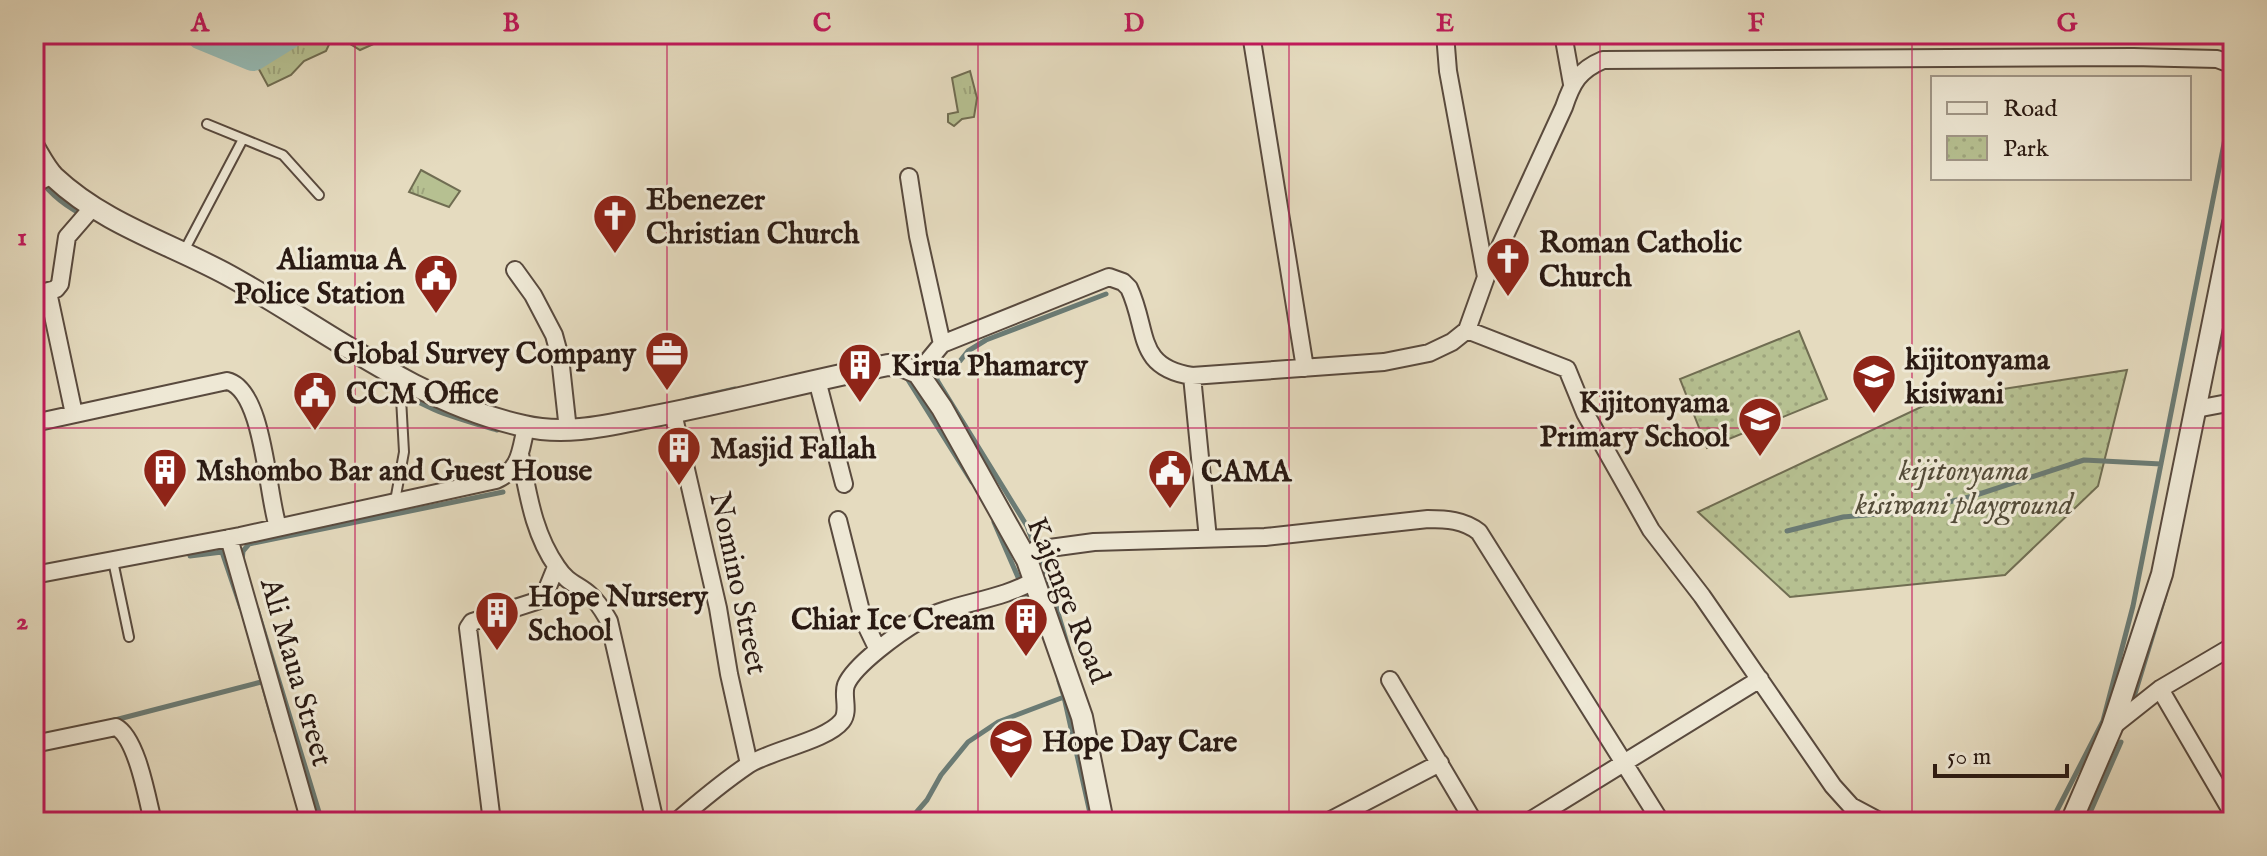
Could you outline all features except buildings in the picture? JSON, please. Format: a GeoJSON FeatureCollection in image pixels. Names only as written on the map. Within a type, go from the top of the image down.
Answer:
{"type":"FeatureCollection","features":[{"type":"Feature","properties":{"kind":"street"},"geometry":{"type":"LineString","coordinates":[[1251,34],[1305,368]]}},
{"type":"Feature","properties":{"kind":"street"},"geometry":{"type":"LineString","coordinates":[[1445,34],[1448,71],[1486,277]]}},
{"type":"Feature","properties":{"kind":"street"},"geometry":{"type":"LineString","coordinates":[[1563,34],[1572,84]]}},
{"type":"Feature","properties":{"kind":"street"},"geometry":{"type":"LineString","coordinates":[[34,147],[43,180],[110,219],[184,252],[287,307],[400,379],[481,415],[526,427],[568,430],[673,413],[888,365],[918,373],[942,344],[1109,277],[1129,288],[1150,354],[1157,364],[1168,371],[1192,376],[1405,359],[1429,353],[1452,342],[1467,330],[1486,277],[1572,84],[1591,65],[1617,59],[2148,57],[2217,59],[2233,65]]}},
{"type":"Feature","properties":{"kind":"street"},"geometry":{"type":"LineString","coordinates":[[909,177],[918,236],[942,344]]}},
{"type":"Feature","properties":{"kind":"street"},"geometry":{"type":"LineString","coordinates":[[74,414],[41,294],[56,289],[62,278],[67,237],[93,207]]}},
{"type":"Feature","properties":{"kind":"street"},"geometry":{"type":"LineString","coordinates":[[2071,822],[2112,727],[2162,574],[2233,223]]}},
{"type":"Feature","properties":{"kind":"street"},"geometry":{"type":"LineString","coordinates":[[515,270],[533,295],[554,335],[560,357],[568,430]]}},
{"type":"Feature","properties":{"kind":"street"},"geometry":{"type":"LineString","coordinates":[[1467,330],[1567,369],[1585,413],[1635,505],[1833,786],[1851,806],[1874,821]]}},
{"type":"Feature","properties":{"kind":"street","name":"Kajenge Road"},"geometry":{"type":"LineString","coordinates":[[918,373],[942,408],[1027,560],[1082,717],[1103,822]]}},
{"type":"Feature","properties":{"kind":"street"},"geometry":{"type":"LineString","coordinates":[[1192,376],[1208,539]]}},
{"type":"Feature","properties":{"kind":"street"},"geometry":{"type":"LineString","coordinates":[[817,380],[844,484]]}},
{"type":"Feature","properties":{"kind":"street"},"geometry":{"type":"LineString","coordinates":[[34,423],[227,381],[238,384],[253,411],[278,527]]}},
{"type":"Feature","properties":{"kind":"street"},"geometry":{"type":"LineString","coordinates":[[2196,409],[2233,402]]}},
{"type":"Feature","properties":{"kind":"street","name":"Nomino Street"},"geometry":{"type":"LineString","coordinates":[[673,413],[718,608],[749,764]]}},
{"type":"Feature","properties":{"kind":"street"},"geometry":{"type":"LineString","coordinates":[[34,575],[229,538],[496,480],[510,474],[517,464],[526,427]]}},
{"type":"Feature","properties":{"kind":"street"},"geometry":{"type":"LineString","coordinates":[[520,452],[535,529],[556,567],[573,586],[588,593],[600,605],[609,621],[655,822]]}},
{"type":"Feature","properties":{"kind":"street"},"geometry":{"type":"LineString","coordinates":[[1027,560],[1035,550],[1094,542],[1265,537],[1428,519],[1444,519],[1471,526],[1479,532],[1661,822]]}},
{"type":"Feature","properties":{"kind":"street"},"geometry":{"type":"LineString","coordinates":[[838,520],[863,619],[878,650]]}},
{"type":"Feature","properties":{"kind":"street","name":"Ali Maua Street"},"geometry":{"type":"LineString","coordinates":[[229,538],[310,822]]}},
{"type":"Feature","properties":{"kind":"street"},"geometry":{"type":"LineString","coordinates":[[490,821],[468,628],[472,622],[543,599],[556,567]]}},
{"type":"Feature","properties":{"kind":"street"},"geometry":{"type":"LineString","coordinates":[[676,822],[749,764],[841,723],[845,717],[847,682],[878,650],[920,621],[976,600],[1024,587],[1035,580]]}},
{"type":"Feature","properties":{"kind":"street"},"geometry":{"type":"LineString","coordinates":[[2112,727],[2160,689],[2233,646]]}},
{"type":"Feature","properties":{"kind":"street"},"geometry":{"type":"LineString","coordinates":[[1528,822],[1760,679]]}},
{"type":"Feature","properties":{"kind":"street"},"geometry":{"type":"LineString","coordinates":[[1390,680],[1474,822]]}},
{"type":"Feature","properties":{"kind":"street"},"geometry":{"type":"LineString","coordinates":[[2160,689],[2233,814]]}},
{"type":"Feature","properties":{"kind":"street"},"geometry":{"type":"LineString","coordinates":[[34,744],[116,727],[124,731],[134,753],[153,822]]}},
{"type":"Feature","properties":{"kind":"street"},"geometry":{"type":"LineString","coordinates":[[1327,822],[1440,763]]}},
{"type":"Feature","properties":{"kind":"lane"},"geometry":{"type":"LineString","coordinates":[[207,124],[283,155],[319,195]]}},
{"type":"Feature","properties":{"kind":"lane"},"geometry":{"type":"LineString","coordinates":[[184,252],[243,139]]}},
{"type":"Feature","properties":{"kind":"lane"},"geometry":{"type":"LineString","coordinates":[[394,502],[404,452],[398,391],[400,379]]}},
{"type":"Feature","properties":{"kind":"lane"},"geometry":{"type":"LineString","coordinates":[[113,561],[129,637]]}},
{"type":"Feature","properties":{"kind":"green space"},"geometry":{"type":"Polygon","coordinates":[[[281,34],[334,34],[326,51],[304,61],[291,75],[268,86],[249,51],[281,34]]]}},
{"type":"Feature","properties":{"kind":"green space"},"geometry":{"type":"Polygon","coordinates":[[[334,34],[384,34],[385,39],[360,50],[334,34]]]}},
{"type":"Feature","properties":{"kind":"green space"},"geometry":{"type":"Polygon","coordinates":[[[970,71],[977,98],[974,117],[962,119],[954,126],[948,122],[948,114],[958,112],[952,78],[970,71]]]}},
{"type":"Feature","properties":{"kind":"green space"},"geometry":{"type":"Polygon","coordinates":[[[421,170],[460,191],[449,207],[409,192],[421,170]]]}},
{"type":"Feature","properties":{"kind":"green space"},"geometry":{"type":"Polygon","coordinates":[[[1799,331],[1827,399],[1707,448],[1680,379],[1799,331]]]}},
{"type":"Feature","properties":{"kind":"green space","name":"kijitonyama kisiwani playground"},"geometry":{"type":"Polygon","coordinates":[[[2127,370],[2098,486],[2005,575],[1790,597],[1698,512],[1938,399],[2127,370]]]}},
{"type":"Feature","properties":{"kind":"waterway"},"geometry":{"type":"LineString","coordinates":[[202,34],[253,55],[287,34]]}},
{"type":"Feature","properties":{"kind":"waterway"},"geometry":{"type":"LineString","coordinates":[[2051,822],[2103,721],[2133,606],[2233,98]]}},
{"type":"Feature","properties":{"kind":"waterway"},"geometry":{"type":"LineString","coordinates":[[34,171],[54,196],[81,214]]}},
{"type":"Feature","properties":{"kind":"waterway"},"geometry":{"type":"LineString","coordinates":[[1071,657],[1027,526],[937,376],[986,340],[1106,294]]}},
{"type":"Feature","properties":{"kind":"waterway"},"geometry":{"type":"LineString","coordinates":[[2216,354],[2233,294]]}},
{"type":"Feature","properties":{"kind":"waterway"},"geometry":{"type":"LineString","coordinates":[[905,375],[972,482]]}},
{"type":"Feature","properties":{"kind":"waterway"},"geometry":{"type":"LineString","coordinates":[[387,380],[425,405],[497,430]]}},
{"type":"Feature","properties":{"kind":"waterway"},"geometry":{"type":"LineString","coordinates":[[686,400],[735,389]]}},
{"type":"Feature","properties":{"kind":"waterway"},"geometry":{"type":"LineString","coordinates":[[1787,531],[1843,517],[1913,511],[1973,496],[2084,460],[2161,464]]}},
{"type":"Feature","properties":{"kind":"waterway"},"geometry":{"type":"LineString","coordinates":[[242,561],[243,551],[249,544],[503,492]]}},
{"type":"Feature","properties":{"kind":"waterway"},"geometry":{"type":"LineString","coordinates":[[994,522],[1041,630]]}},
{"type":"Feature","properties":{"kind":"waterway"},"geometry":{"type":"LineString","coordinates":[[190,556],[222,552],[241,608]]}},
{"type":"Feature","properties":{"kind":"waterway"},"geometry":{"type":"LineString","coordinates":[[2134,697],[2165,595]]}},
{"type":"Feature","properties":{"kind":"waterway"},"geometry":{"type":"LineString","coordinates":[[257,609],[322,822]]}},
{"type":"Feature","properties":{"kind":"waterway"},"geometry":{"type":"LineString","coordinates":[[257,663],[276,731]]}},
{"type":"Feature","properties":{"kind":"waterway"},"geometry":{"type":"LineString","coordinates":[[1059,681],[1064,697]]}},
{"type":"Feature","properties":{"kind":"waterway"},"geometry":{"type":"LineString","coordinates":[[111,721],[261,682]]}},
{"type":"Feature","properties":{"kind":"waterway"},"geometry":{"type":"LineString","coordinates":[[908,822],[968,742],[998,722],[1064,697],[1092,822]]}},
{"type":"Feature","properties":{"kind":"waterway"},"geometry":{"type":"LineString","coordinates":[[2089,815],[2121,742]]}},
{"type":"Feature","properties":{"kind":"place","name":"Ebenezer Christian Church"},"geometry":{"type":"Point","coordinates":[615,255]}},
{"type":"Feature","properties":{"kind":"place","name":"Roman Catholic Church"},"geometry":{"type":"Point","coordinates":[1508,298]}},
{"type":"Feature","properties":{"kind":"place","name":"Aliamua A Police Station"},"geometry":{"type":"Point","coordinates":[436,315]}},
{"type":"Feature","properties":{"kind":"place","name":"Global Survey Company"},"geometry":{"type":"Point","coordinates":[667,392]}},
{"type":"Feature","properties":{"kind":"place","name":"Kirua Phamarcy"},"geometry":{"type":"Point","coordinates":[860,404]}},
{"type":"Feature","properties":{"kind":"place","name":"kijitonyama kisiwani"},"geometry":{"type":"Point","coordinates":[1874,415]}},
{"type":"Feature","properties":{"kind":"place","name":"CCM Office"},"geometry":{"type":"Point","coordinates":[315,432]}},
{"type":"Feature","properties":{"kind":"place","name":"Kijitonyama Primary School"},"geometry":{"type":"Point","coordinates":[1760,458]}},
{"type":"Feature","properties":{"kind":"place","name":"Masjid Fallah"},"geometry":{"type":"Point","coordinates":[679,487]}},
{"type":"Feature","properties":{"kind":"place","name":"Mshombo Bar and Guest House"},"geometry":{"type":"Point","coordinates":[165,509]}},
{"type":"Feature","properties":{"kind":"place","name":"CAMA"},"geometry":{"type":"Point","coordinates":[1170,510]}},
{"type":"Feature","properties":{"kind":"place","name":"Hope Nursery School"},"geometry":{"type":"Point","coordinates":[497,652]}},
{"type":"Feature","properties":{"kind":"place","name":"Chiar Ice Cream"},"geometry":{"type":"Point","coordinates":[1026,658]}},
{"type":"Feature","properties":{"kind":"place","name":"Hope Day Care"},"geometry":{"type":"Point","coordinates":[1011,780]}}]}
